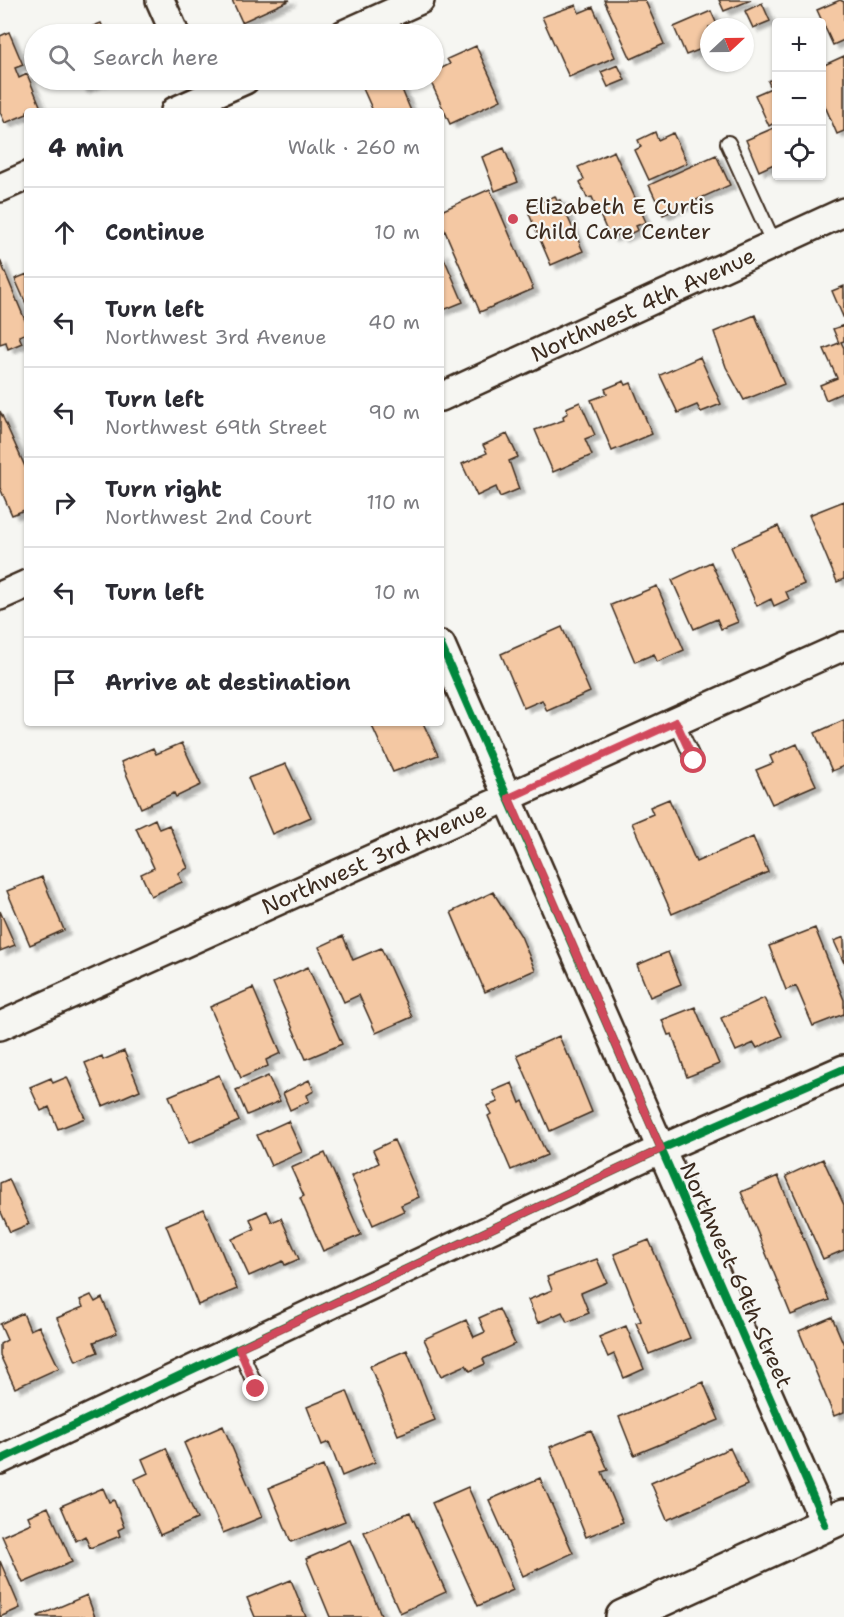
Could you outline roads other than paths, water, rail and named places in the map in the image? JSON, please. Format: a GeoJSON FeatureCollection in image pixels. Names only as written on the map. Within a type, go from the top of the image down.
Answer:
{"type":"FeatureCollection","features":[{"type":"Feature","properties":{"kind":"street"},"geometry":{"type":"LineString","coordinates":[[160,0],[171,24]]}},
{"type":"Feature","properties":{"kind":"street"},"geometry":{"type":"LineString","coordinates":[[366,24],[420,0]]}},
{"type":"Feature","properties":{"kind":"street"},"geometry":{"type":"LineString","coordinates":[[180,108],[218,90]]}},
{"type":"Feature","properties":{"kind":"street"},"geometry":{"type":"LineString","coordinates":[[0,188],[24,177]]}},
{"type":"Feature","properties":{"kind":"street","name":"Northwest 4th Avenue"},"geometry":{"type":"LineString","coordinates":[[444,396],[844,212]]}},
{"type":"Feature","properties":{"kind":"street"},"geometry":{"type":"LineString","coordinates":[[0,596],[24,585]]}},
{"type":"Feature","properties":{"kind":"street","name":"Northwest 3rd Avenue"},"geometry":{"type":"LineString","coordinates":[[0,1026],[844,646]]}},
{"type":"Feature","properties":{"kind":"street","name":"Northwest 69th Street"},"geometry":{"type":"LineString","coordinates":[[444,652],[661,1149],[835,1520]]}},
{"type":"Feature","properties":{"kind":"street"},"geometry":{"type":"LineString","coordinates":[[0,1460],[661,1149],[844,1069]]}},
{"type":"Feature","properties":{"kind":"street"},"geometry":{"type":"LineString","coordinates":[[640,1614],[835,1520]]}},
{"type":"Feature","properties":{"kind":"lane"},"geometry":{"type":"LineString","coordinates":[[728,143],[774,244]]}},
{"type":"Feature","properties":{"kind":"lane"},"geometry":{"type":"LineString","coordinates":[[676,722],[694,761]]}},
{"type":"Feature","properties":{"kind":"lane"},"geometry":{"type":"LineString","coordinates":[[239,1348],[256,1389]]}},
{"type":"Feature","properties":{"kind":"place","name":"Elizabeth E Curtis Child Care Center"},"geometry":{"type":"Point","coordinates":[513,219]}}]}
